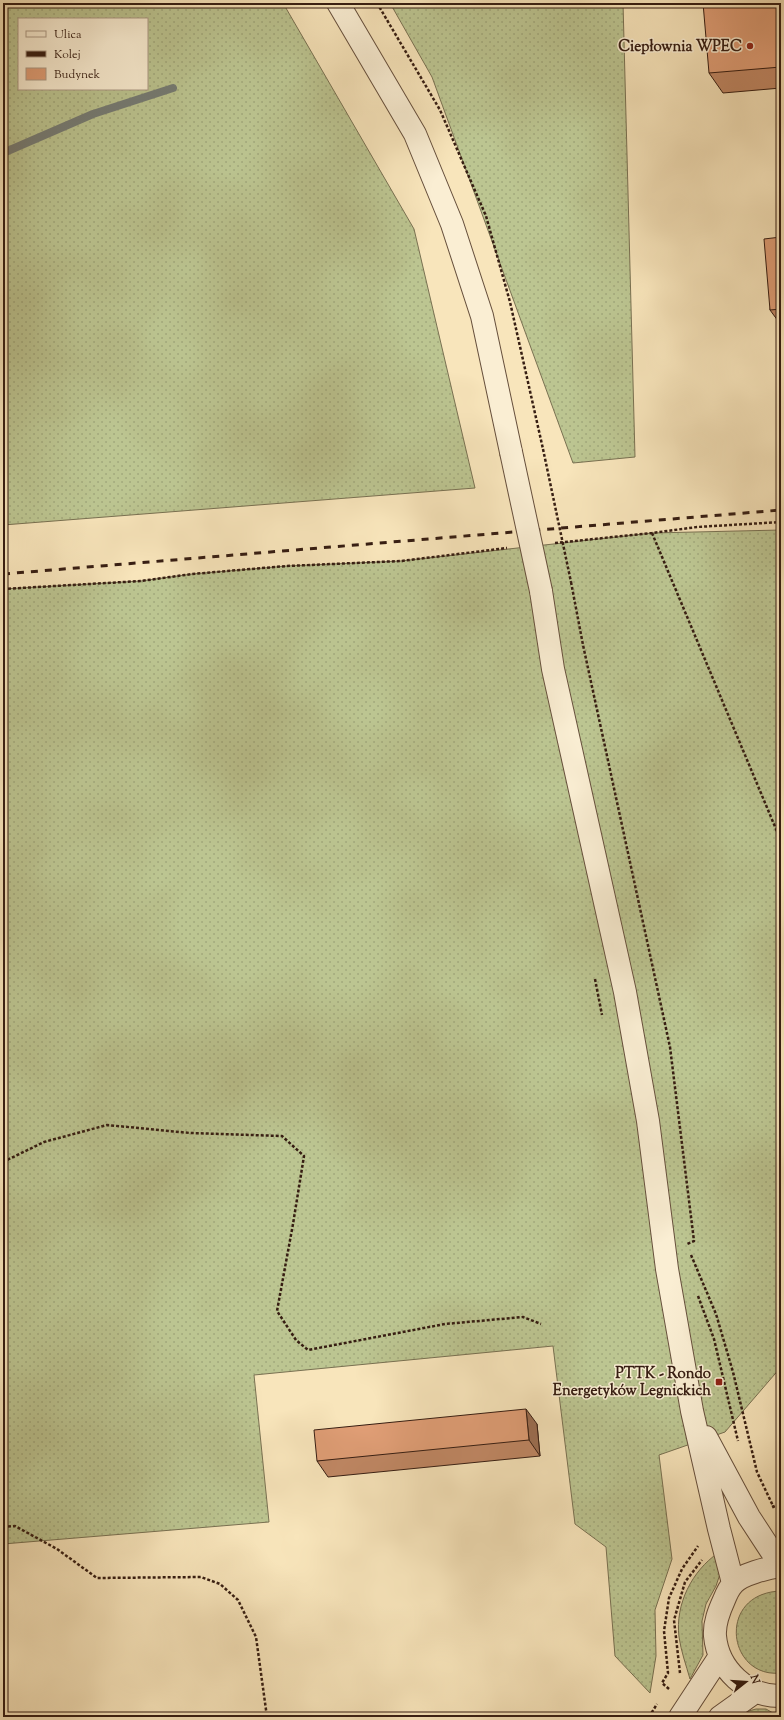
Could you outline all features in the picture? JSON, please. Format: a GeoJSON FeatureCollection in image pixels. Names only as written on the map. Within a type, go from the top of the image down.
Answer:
{"type":"FeatureCollection","features":[{"type":"Feature","properties":{"kind":"street"},"geometry":{"type":"LineString","coordinates":[[338,3],[415,134],[452,224],[482,316],[541,591],[553,669],[625,992],[648,1121],[667,1270],[691,1396],[692,1411],[733,1583]]}},
{"type":"Feature","properties":{"kind":"street"},"geometry":{"type":"LineString","coordinates":[[692,1411],[749,1517],[781,1566],[761,1569],[733,1583],[718,1613],[715,1635],[720,1656],[729,1671],[741,1683],[755,1692],[773,1696],[781,1696]]}},
{"type":"Feature","properties":{"kind":"street"},"geometry":{"type":"LineString","coordinates":[[689,1705],[720,1656]]}},
{"type":"Feature","properties":{"kind":"street"},"geometry":{"type":"LineString","coordinates":[[720,1717],[755,1692]]}},
{"type":"Feature","properties":{"kind":"path"},"geometry":{"type":"LineString","coordinates":[[543,449],[583,645],[670,1048],[694,1241],[680,1245]]}},
{"type":"Feature","properties":{"kind":"path"},"geometry":{"type":"LineString","coordinates":[[552,544],[697,527],[781,522]]}},
{"type":"Feature","properties":{"kind":"path"},"geometry":{"type":"LineString","coordinates":[[652,533],[781,841]]}},
{"type":"Feature","properties":{"kind":"path"},"geometry":{"type":"LineString","coordinates":[[3,589],[141,581],[192,574],[287,566],[401,561],[515,547]]}},
{"type":"Feature","properties":{"kind":"path"},"geometry":{"type":"LineString","coordinates":[[595,978],[603,1017]]}},
{"type":"Feature","properties":{"kind":"path"},"geometry":{"type":"LineString","coordinates":[[3,1162],[44,1142],[107,1125],[190,1132],[282,1136],[304,1156],[294,1224],[276,1311],[296,1340],[308,1350],[445,1324],[523,1317],[541,1324]]}},
{"type":"Feature","properties":{"kind":"path"},"geometry":{"type":"LineString","coordinates":[[698,1294],[714,1339],[738,1442]]}},
{"type":"Feature","properties":{"kind":"path"},"geometry":{"type":"LineString","coordinates":[[749,1517],[781,1503]]}},
{"type":"Feature","properties":{"kind":"path"},"geometry":{"type":"LineString","coordinates":[[3,1527],[15,1526],[57,1548],[98,1578],[201,1577],[220,1584],[238,1600],[256,1637],[267,1717]]}},
{"type":"Feature","properties":{"kind":"path"},"geometry":{"type":"LineString","coordinates":[[689,1705],[662,1683],[668,1673],[664,1631],[669,1598],[682,1569],[698,1546],[695,1536],[719,1529]]}},
{"type":"Feature","properties":{"kind":"path"},"geometry":{"type":"LineString","coordinates":[[686,1582],[674,1620],[680,1672],[689,1705]]}},
{"type":"Feature","properties":{"kind":"green space"},"geometry":{"type":"Polygon","coordinates":[[[3,3],[283,3],[414,229],[475,488],[3,525],[3,3]]]}},
{"type":"Feature","properties":{"kind":"green space"},"geometry":{"type":"Polygon","coordinates":[[[390,3],[623,3],[635,457],[573,463],[432,77],[390,3]]]}},
{"type":"Feature","properties":{"kind":"green space"},"geometry":{"type":"Polygon","coordinates":[[[781,530],[781,1367],[725,1432],[659,1455],[672,1559],[655,1610],[656,1656],[650,1693],[615,1656],[606,1547],[575,1524],[553,1346],[254,1375],[269,1522],[3,1544],[3,589],[141,581],[192,574],[287,566],[401,561],[652,533],[781,530]]]}},
{"type":"Feature","properties":{"kind":"green space"},"geometry":{"type":"Polygon","coordinates":[[[718,1553],[722,1568],[716,1586],[706,1604],[702,1621],[703,1655],[690,1679],[679,1637],[678,1625],[680,1612],[687,1589],[693,1579],[700,1569],[718,1553]]]}},
{"type":"Feature","properties":{"kind":"green space"},"geometry":{"type":"Polygon","coordinates":[[[781,1591],[781,1673],[763,1671],[749,1663],[740,1650],[736,1635],[738,1619],[746,1606],[760,1595],[781,1591]]]}},
{"type":"Feature","properties":{"kind":"green space"},"geometry":{"type":"Polygon","coordinates":[[[756,1709],[766,1709],[780,1717],[740,1717],[745,1712],[756,1709]]]}},
{"type":"Feature","properties":{"kind":"building","name":"Ciepłownia WPEC"},"geometry":{"type":"Polygon","coordinates":[[[703,3],[779,3],[780,10],[781,9],[781,67],[709,73],[703,3]]]}},
{"type":"Feature","properties":{"kind":"building"},"geometry":{"type":"Polygon","coordinates":[[[781,237],[781,309],[770,310],[764,239],[781,237]]]}},
{"type":"Feature","properties":{"kind":"building"},"geometry":{"type":"Polygon","coordinates":[[[526,1409],[529,1440],[317,1461],[314,1430],[526,1409]]]}},
{"type":"Feature","properties":{"kind":"waterway"},"geometry":{"type":"LineString","coordinates":[[3,153],[93,114],[173,88]]}},
{"type":"Feature","properties":{"kind":"railway"},"geometry":{"type":"LineString","coordinates":[[3,574],[781,510]]}},
{"type":"Feature","properties":{"kind":"place","name":"Ciepłownia WPEC"},"geometry":{"type":"Point","coordinates":[750,46]}},
{"type":"Feature","properties":{"kind":"place","name":"PTTK - Rondo Energetyków Legnickich"},"geometry":{"type":"Point","coordinates":[719,1382]}}]}
